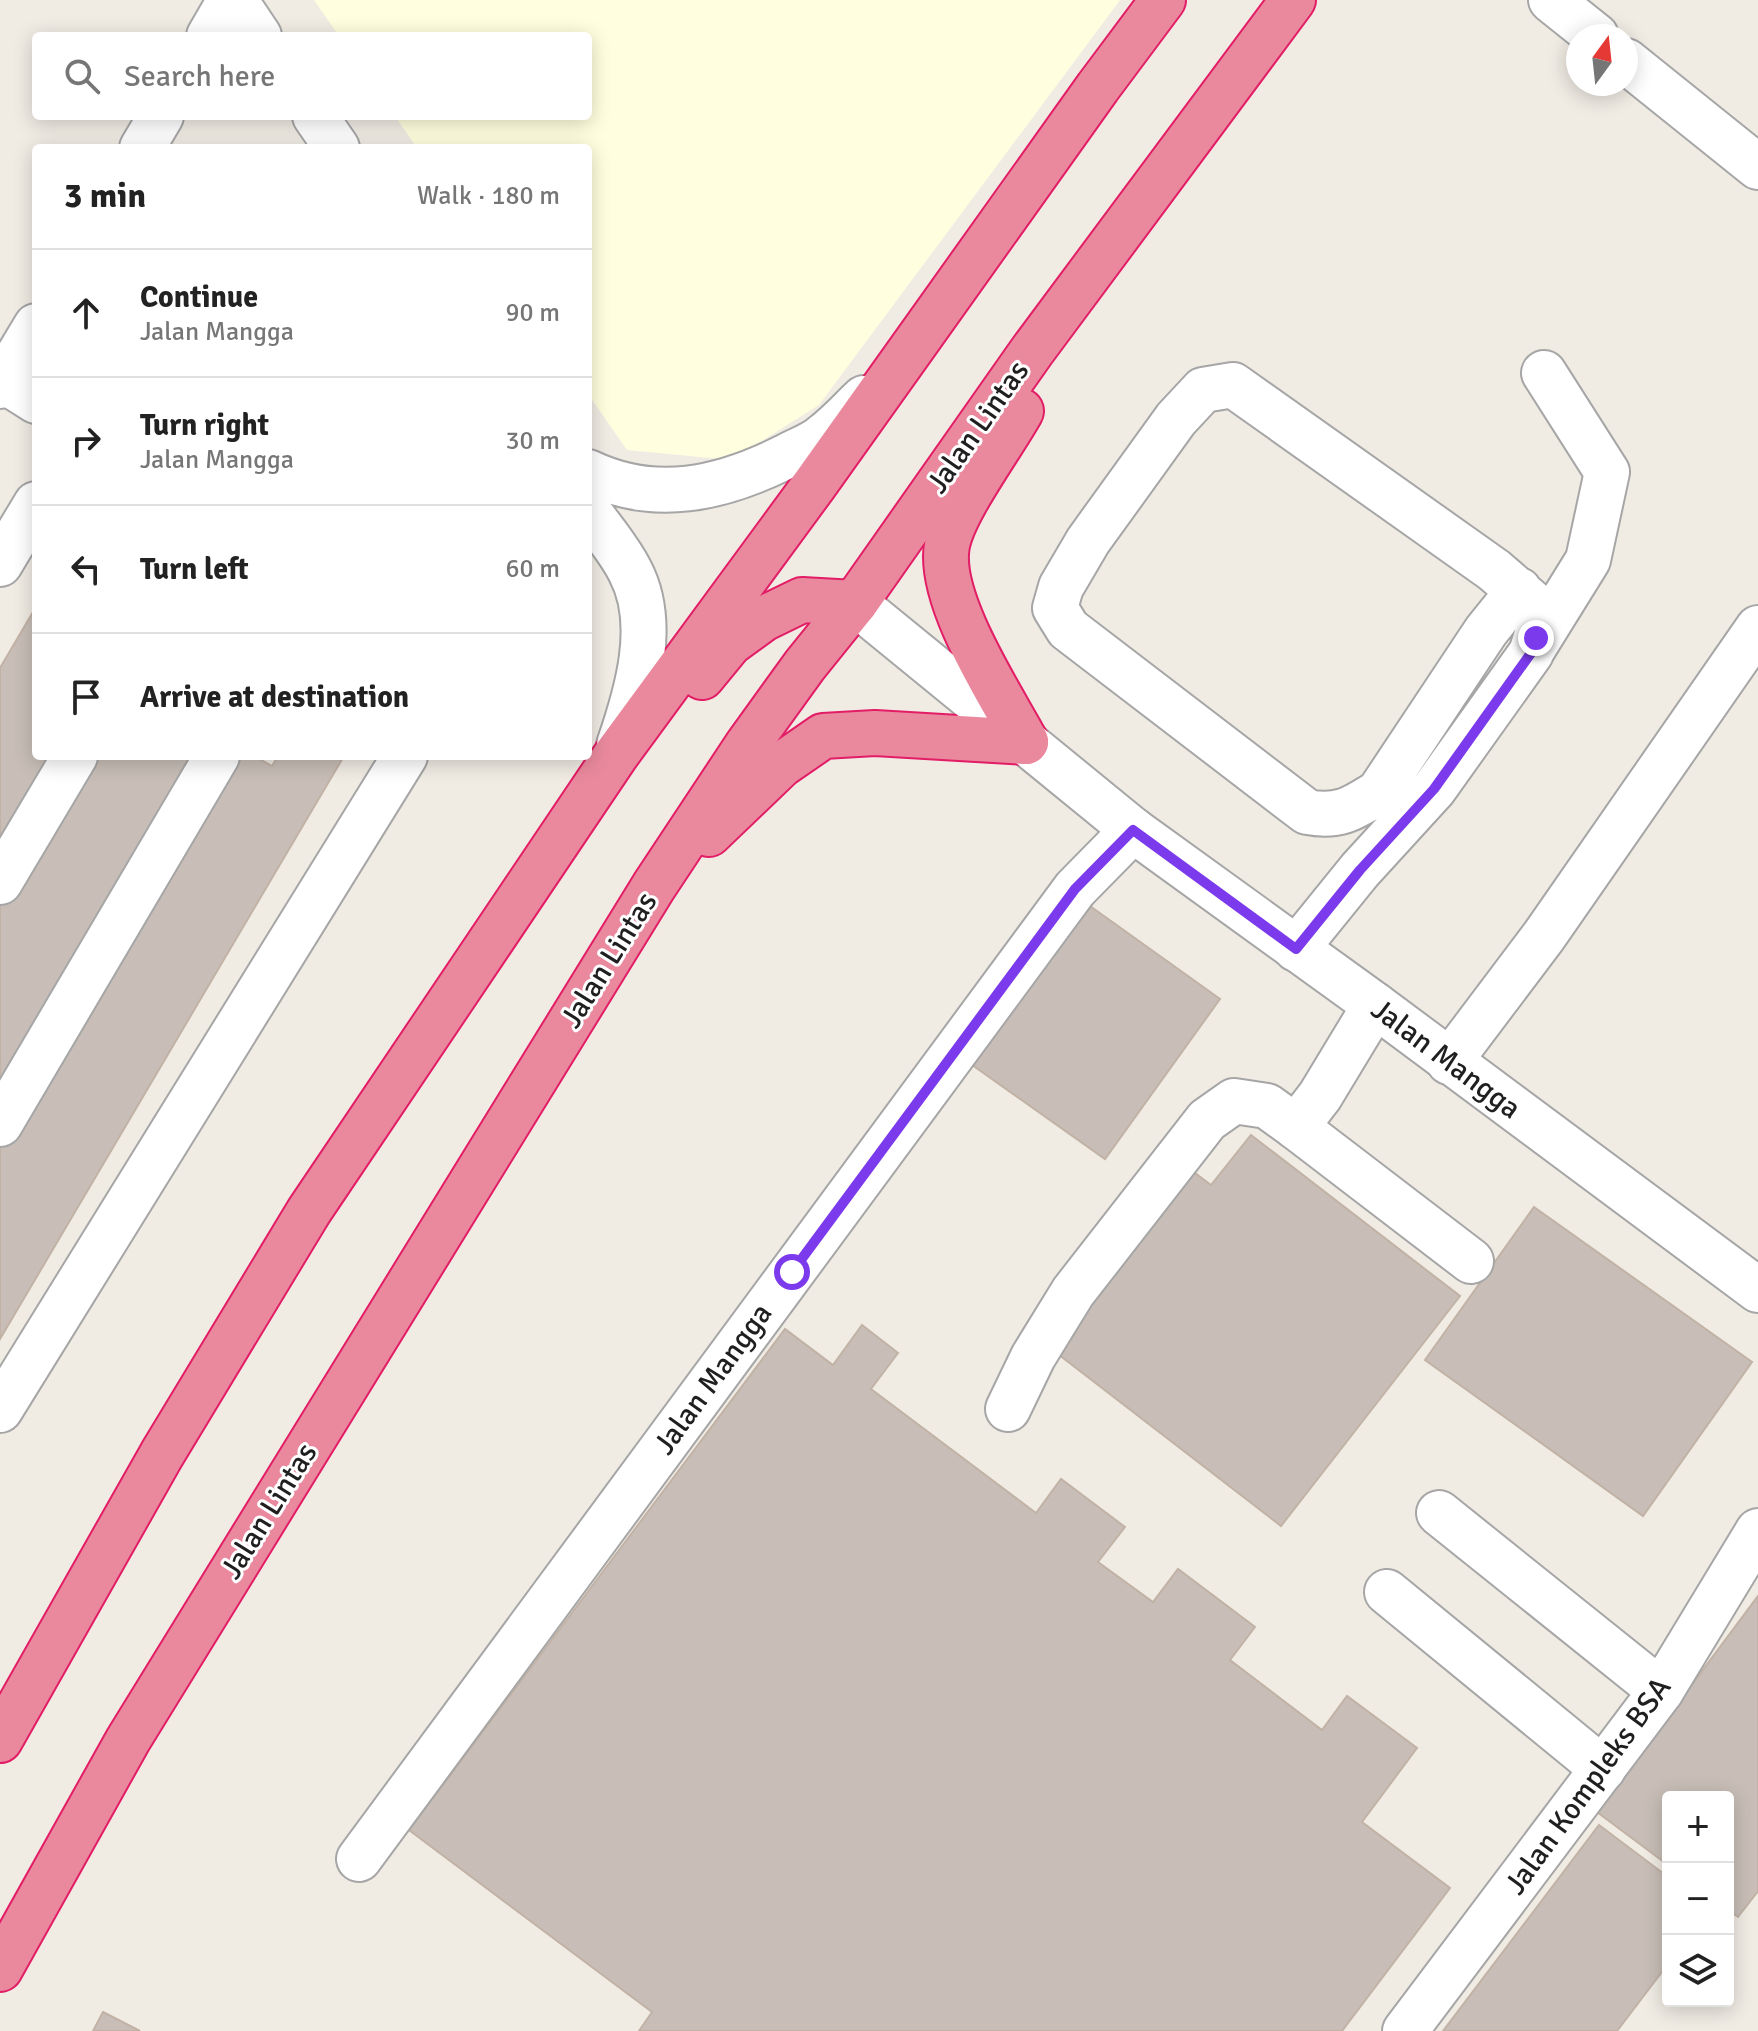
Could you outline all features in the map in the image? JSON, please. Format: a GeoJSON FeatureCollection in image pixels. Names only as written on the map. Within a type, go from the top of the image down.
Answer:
{"type":"FeatureCollection","features":[{"type":"Feature","properties":{"kind":"highway"},"geometry":{"type":"LineString","coordinates":[[0,1740],[162,1454],[309,1211],[616,755],[1163,0]]}},
{"type":"Feature","properties":{"kind":"highway","name":"Jalan Lintas"},"geometry":{"type":"LineString","coordinates":[[0,1969],[128,1740],[654,886],[748,744],[855,603],[1032,351],[1293,0]]}},
{"type":"Feature","properties":{"kind":"highway"},"geometry":{"type":"LineString","coordinates":[[1026,742],[977,653],[948,582],[947,545],[963,507],[1027,400],[1032,351]]}},
{"type":"Feature","properties":{"kind":"highway"},"geometry":{"type":"LineString","coordinates":[[513,908],[730,643],[763,619],[802,600],[855,603]]}},
{"type":"Feature","properties":{"kind":"highway"},"geometry":{"type":"LineString","coordinates":[[654,886],[781,765],[823,736],[875,733],[1026,742]]}},
{"type":"Feature","properties":{"kind":"street"},"geometry":{"type":"LineString","coordinates":[[212,32],[232,0],[256,32]]}},
{"type":"Feature","properties":{"kind":"street"},"geometry":{"type":"LineString","coordinates":[[1551,0],[1581,24]]}},
{"type":"Feature","properties":{"kind":"street"},"geometry":{"type":"LineString","coordinates":[[1638,69],[1751,148]]}},
{"type":"Feature","properties":{"kind":"street"},"geometry":{"type":"LineString","coordinates":[[144,144],[159,120]]}},
{"type":"Feature","properties":{"kind":"street"},"geometry":{"type":"LineString","coordinates":[[318,120],[334,144]]}},
{"type":"Feature","properties":{"kind":"street"},"geometry":{"type":"LineString","coordinates":[[13,389],[32,337]]}},
{"type":"Feature","properties":{"kind":"street"},"geometry":{"type":"LineString","coordinates":[[592,474],[626,488],[667,491],[715,484],[771,464],[822,438],[897,367]]}},
{"type":"Feature","properties":{"kind":"street"},"geometry":{"type":"LineString","coordinates":[[1296,949],[1360,870],[1434,789],[1531,653],[1588,560],[1607,472],[1544,373]]}},
{"type":"Feature","properties":{"kind":"street"},"geometry":{"type":"LineString","coordinates":[[1519,590],[1486,631],[1379,792],[1353,808],[1329,816],[1307,812],[1068,629],[1055,608],[1061,587],[1088,541],[1176,419],[1203,390],[1233,385],[1519,590],[1537,607],[1541,622],[1531,653]]}},
{"type":"Feature","properties":{"kind":"street"},"geometry":{"type":"LineString","coordinates":[[0,564],[32,511]]}},
{"type":"Feature","properties":{"kind":"street"},"geometry":{"type":"LineString","coordinates":[[592,516],[630,571],[640,596],[643,619],[637,691],[616,755]]}},
{"type":"Feature","properties":{"kind":"street","name":"Jalan Mangga"},"geometry":{"type":"LineString","coordinates":[[855,603],[1133,830],[1375,1005],[1758,1290]]}},
{"type":"Feature","properties":{"kind":"street"},"geometry":{"type":"LineString","coordinates":[[1449,1062],[1544,936],[1758,628]]}},
{"type":"Feature","properties":{"kind":"street"},"geometry":{"type":"LineString","coordinates":[[0,882],[73,760]]}},
{"type":"Feature","properties":{"kind":"street"},"geometry":{"type":"LineString","coordinates":[[0,1124],[215,760]]}},
{"type":"Feature","properties":{"kind":"street"},"geometry":{"type":"LineString","coordinates":[[0,1410],[403,760]]}},
{"type":"Feature","properties":{"kind":"street","name":"Jalan Mangga"},"geometry":{"type":"LineString","coordinates":[[359,1859],[1075,889],[1133,830]]}},
{"type":"Feature","properties":{"kind":"street"},"geometry":{"type":"LineString","coordinates":[[1296,1127],[1320,1096],[1375,1005]]}},
{"type":"Feature","properties":{"kind":"street"},"geometry":{"type":"LineString","coordinates":[[1008,1409],[1033,1357],[1073,1292],[1207,1120],[1234,1101],[1267,1106],[1471,1261]]}},
{"type":"Feature","properties":{"kind":"street"},"geometry":{"type":"LineString","coordinates":[[1439,1513],[1661,1691]]}},
{"type":"Feature","properties":{"kind":"street","name":"Jalan Kompleks BSA"},"geometry":{"type":"LineString","coordinates":[[1405,2031],[1661,1691],[1758,1531]]}},
{"type":"Feature","properties":{"kind":"street"},"geometry":{"type":"LineString","coordinates":[[1387,1592],[1603,1769]]}},
{"type":"Feature","properties":{"kind":"shaded area"},"geometry":{"type":"Polygon","coordinates":[[[314,0],[1120,0],[819,405],[731,460],[627,450],[592,400],[592,144],[414,144],[398,120],[592,120],[592,32],[336,32],[314,0]]]}},
{"type":"Feature","properties":{"kind":"building"},"geometry":{"type":"Polygon","coordinates":[[[32,614],[32,760],[261,760],[272,766],[276,760],[342,760],[0,1339],[0,668],[32,614]]]}},
{"type":"Feature","properties":{"kind":"building"},"geometry":{"type":"Polygon","coordinates":[[[1083,901],[1220,999],[1105,1159],[968,1062],[1083,901]]]}},
{"type":"Feature","properties":{"kind":"building"},"geometry":{"type":"Polygon","coordinates":[[[1251,1135],[1460,1296],[1281,1526],[1032,1334],[1171,1155],[1211,1185],[1251,1135]]]}},
{"type":"Feature","properties":{"kind":"building"},"geometry":{"type":"Polygon","coordinates":[[[1534,1207],[1752,1362],[1643,1516],[1425,1360],[1534,1207]]]}},
{"type":"Feature","properties":{"kind":"building"},"geometry":{"type":"Polygon","coordinates":[[[862,1325],[898,1353],[871,1389],[1036,1513],[1061,1479],[1125,1527],[1098,1562],[1153,1602],[1178,1569],[1255,1627],[1230,1660],[1322,1730],[1347,1696],[1417,1748],[1362,1822],[1450,1888],[1342,2031],[639,2031],[652,2012],[409,1830],[785,1329],[833,1365],[862,1325]]]}},
{"type":"Feature","properties":{"kind":"building"},"geometry":{"type":"Polygon","coordinates":[[[1758,1596],[1758,1891],[1738,1917],[1734,1914],[1734,1791],[1662,1791],[1662,1861],[1597,1812],[1758,1596]]]}},
{"type":"Feature","properties":{"kind":"building"},"geometry":{"type":"Polygon","coordinates":[[[1599,1825],[1662,1872],[1662,1972],[1617,2031],[1443,2031],[1599,1825]]]}},
{"type":"Feature","properties":{"kind":"building"},"geometry":{"type":"Polygon","coordinates":[[[103,2012],[140,2031],[93,2031],[103,2012]]]}},
{"type":"Feature","properties":{"kind":"route"},"geometry":{"type":"LineString","coordinates":[[792,1272],[1075,889],[1133,830],[1296,949],[1360,870],[1434,789],[1531,653],[1536,638]]}}]}
